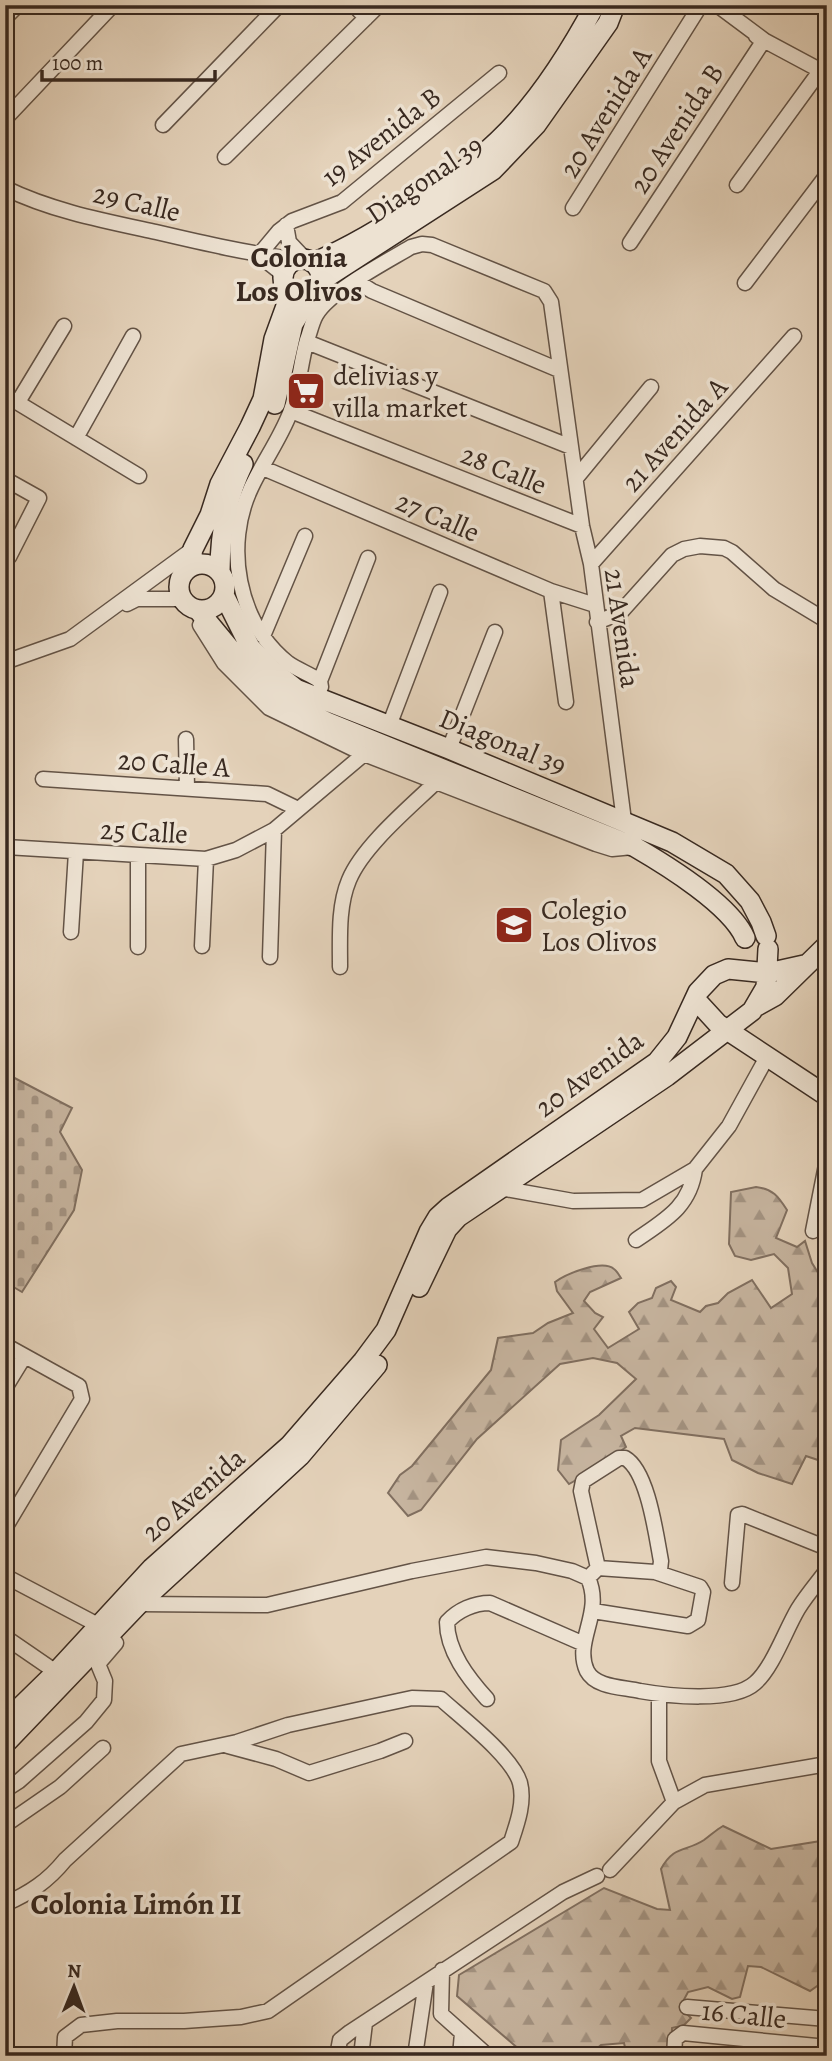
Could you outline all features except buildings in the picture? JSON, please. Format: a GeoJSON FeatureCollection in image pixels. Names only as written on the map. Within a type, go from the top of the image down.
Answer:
{"type":"FeatureCollection","features":[{"type":"Feature","properties":{"kind":"street"},"geometry":{"type":"LineString","coordinates":[[5,18],[18,5]]}},
{"type":"Feature","properties":{"kind":"street"},"geometry":{"type":"LineString","coordinates":[[163,125],[279,5]]}},
{"type":"Feature","properties":{"kind":"street"},"geometry":{"type":"LineString","coordinates":[[354,5],[366,18]]}},
{"type":"Feature","properties":{"kind":"street"},"geometry":{"type":"LineString","coordinates":[[225,157],[379,5]]}},
{"type":"Feature","properties":{"kind":"street","name":"Diagonal 39"},"geometry":{"type":"LineString","coordinates":[[220,571],[220,543],[227,502],[275,403],[293,324],[310,272],[415,205],[483,154],[517,122],[545,87],[575,43],[595,5]]}},
{"type":"Feature","properties":{"kind":"street","name":"Diagonal 39"},"geometry":{"type":"LineString","coordinates":[[310,272],[493,170],[536,125],[608,23],[615,5]]}},
{"type":"Feature","properties":{"kind":"street"},"geometry":{"type":"LineString","coordinates":[[700,5],[823,72],[737,185]]}},
{"type":"Feature","properties":{"kind":"street","name":"20 Avenida A"},"geometry":{"type":"LineString","coordinates":[[573,208],[700,5]]}},
{"type":"Feature","properties":{"kind":"street"},"geometry":{"type":"LineString","coordinates":[[717,5],[764,40]]}},
{"type":"Feature","properties":{"kind":"street"},"geometry":{"type":"LineString","coordinates":[[5,119],[108,7]]}},
{"type":"Feature","properties":{"kind":"street","name":"20 Avenida B"},"geometry":{"type":"LineString","coordinates":[[630,243],[764,40]]}},
{"type":"Feature","properties":{"kind":"street","name":"19 Avenida B"},"geometry":{"type":"LineString","coordinates":[[259,255],[286,225],[298,217],[342,202],[499,73]]}},
{"type":"Feature","properties":{"kind":"street"},"geometry":{"type":"LineString","coordinates":[[745,283],[827,175]]}},
{"type":"Feature","properties":{"kind":"street","name":"29 Calle"},"geometry":{"type":"LineString","coordinates":[[5,188],[32,201],[117,224],[259,255],[310,272]]}},
{"type":"Feature","properties":{"kind":"street"},"geometry":{"type":"LineString","coordinates":[[286,225],[289,243],[310,272]]}},
{"type":"Feature","properties":{"kind":"street","name":"Diagonal 39"},"geometry":{"type":"LineString","coordinates":[[551,302],[544,290],[432,245],[422,244],[411,247],[356,281],[335,296],[317,314],[307,342],[291,411],[251,487],[242,512],[236,547],[239,576],[248,606],[263,636],[288,663],[321,691],[389,726],[624,821],[706,860],[726,874],[756,911],[767,942]]}},
{"type":"Feature","properties":{"kind":"street"},"geometry":{"type":"LineString","coordinates":[[259,255],[279,271],[285,284],[297,297],[310,272]]}},
{"type":"Feature","properties":{"kind":"street"},"geometry":{"type":"LineString","coordinates":[[310,272],[289,265],[285,284],[286,306],[274,339],[263,399],[219,484],[210,515],[179,586],[191,606],[191,615],[206,632],[224,663],[269,708],[365,754],[604,847],[635,847]]}},
{"type":"Feature","properties":{"kind":"street"},"geometry":{"type":"LineString","coordinates":[[356,281],[372,291],[559,370]]}},
{"type":"Feature","properties":{"kind":"street","name":"21 Avenida"},"geometry":{"type":"LineString","coordinates":[[551,302],[582,526],[590,564],[624,821]]}},
{"type":"Feature","properties":{"kind":"street"},"geometry":{"type":"LineString","coordinates":[[64,326],[11,399],[139,476]]}},
{"type":"Feature","properties":{"kind":"street"},"geometry":{"type":"LineString","coordinates":[[76,438],[133,336]]}},
{"type":"Feature","properties":{"kind":"street","name":"21 Avenida A"},"geometry":{"type":"LineString","coordinates":[[590,564],[794,336]]}},
{"type":"Feature","properties":{"kind":"street"},"geometry":{"type":"LineString","coordinates":[[307,342],[571,447]]}},
{"type":"Feature","properties":{"kind":"street"},"geometry":{"type":"LineString","coordinates":[[577,477],[651,387]]}},
{"type":"Feature","properties":{"kind":"street","name":"28 Calle"},"geometry":{"type":"LineString","coordinates":[[291,411],[582,526]]}},
{"type":"Feature","properties":{"kind":"street","name":"27 Calle"},"geometry":{"type":"LineString","coordinates":[[263,468],[551,591],[595,605]]}},
{"type":"Feature","properties":{"kind":"street"},"geometry":{"type":"LineString","coordinates":[[5,479],[39,498],[9,557]]}},
{"type":"Feature","properties":{"kind":"street"},"geometry":{"type":"LineString","coordinates":[[263,636],[305,536]]}},
{"type":"Feature","properties":{"kind":"street"},"geometry":{"type":"LineString","coordinates":[[597,622],[620,613],[672,555],[700,546],[724,548],[732,552],[774,590],[827,621]]}},
{"type":"Feature","properties":{"kind":"street"},"geometry":{"type":"LineString","coordinates":[[321,691],[368,558]]}},
{"type":"Feature","properties":{"kind":"street"},"geometry":{"type":"LineString","coordinates":[[156,577],[188,563]]}},
{"type":"Feature","properties":{"kind":"street"},"geometry":{"type":"LineString","coordinates":[[5,662],[71,639],[156,577],[188,563],[205,564],[220,571],[224,579],[224,595],[214,607],[137,599],[113,610]]}},
{"type":"Feature","properties":{"kind":"street"},"geometry":{"type":"LineString","coordinates":[[551,591],[566,702]]}},
{"type":"Feature","properties":{"kind":"street"},"geometry":{"type":"LineString","coordinates":[[389,726],[440,592]]}},
{"type":"Feature","properties":{"kind":"street","name":"Diagonal 39"},"geometry":{"type":"LineString","coordinates":[[224,595],[250,647],[272,670],[288,683],[321,691]]}},
{"type":"Feature","properties":{"kind":"street","name":"Diagonal 39"},"geometry":{"type":"LineString","coordinates":[[191,606],[241,662],[288,703],[327,722],[635,847],[664,864],[717,905],[738,925],[745,945]]}},
{"type":"Feature","properties":{"kind":"street"},"geometry":{"type":"LineString","coordinates":[[449,749],[495,632]]}},
{"type":"Feature","properties":{"kind":"street"},"geometry":{"type":"LineString","coordinates":[[186,740],[187,788]]}},
{"type":"Feature","properties":{"kind":"street","name":"25 Calle"},"geometry":{"type":"LineString","coordinates":[[6,849],[206,859],[236,850],[274,830],[365,754]]}},
{"type":"Feature","properties":{"kind":"street","name":"20 Calle A"},"geometry":{"type":"LineString","coordinates":[[43,779],[267,794],[298,809]]}},
{"type":"Feature","properties":{"kind":"street"},"geometry":{"type":"LineString","coordinates":[[340,967],[340,921],[349,879],[370,848],[436,782]]}},
{"type":"Feature","properties":{"kind":"street"},"geometry":{"type":"LineString","coordinates":[[593,808],[612,799],[620,785]]}},
{"type":"Feature","properties":{"kind":"street"},"geometry":{"type":"LineString","coordinates":[[270,957],[274,830]]}},
{"type":"Feature","properties":{"kind":"street"},"geometry":{"type":"LineString","coordinates":[[71,932],[76,852]]}},
{"type":"Feature","properties":{"kind":"street"},"geometry":{"type":"LineString","coordinates":[[138,855],[138,947]]}},
{"type":"Feature","properties":{"kind":"street"},"geometry":{"type":"LineString","coordinates":[[202,946],[206,859]]}},
{"type":"Feature","properties":{"kind":"street"},"geometry":{"type":"LineString","coordinates":[[690,883],[706,860]]}},
{"type":"Feature","properties":{"kind":"street"},"geometry":{"type":"LineString","coordinates":[[717,905],[738,887]]}},
{"type":"Feature","properties":{"kind":"street","name":"20 Avenida"},"geometry":{"type":"LineString","coordinates":[[5,1722],[56,1672],[104,1630],[139,1605],[300,1456],[376,1367],[397,1335],[447,1228],[458,1217],[667,1076],[728,1031],[756,1006],[766,987],[767,942]]}},
{"type":"Feature","properties":{"kind":"street","name":"20 Avenida"},"geometry":{"type":"LineString","coordinates":[[5,1744],[104,1630],[152,1568],[290,1445],[363,1361],[386,1330],[438,1217],[657,1062],[677,1037],[695,999],[708,980],[728,968],[745,945]]}},
{"type":"Feature","properties":{"kind":"street"},"geometry":{"type":"LineString","coordinates":[[756,1006],[775,996],[804,965],[827,946]]}},
{"type":"Feature","properties":{"kind":"street"},"geometry":{"type":"LineString","coordinates":[[728,968],[768,973],[810,965],[827,955]]}},
{"type":"Feature","properties":{"kind":"street"},"geometry":{"type":"LineString","coordinates":[[695,999],[709,1017],[728,1031],[827,1096]]}},
{"type":"Feature","properties":{"kind":"street"},"geometry":{"type":"LineString","coordinates":[[500,1188],[573,1201],[642,1200],[695,1169],[729,1126],[767,1057]]}},
{"type":"Feature","properties":{"kind":"street"},"geometry":{"type":"LineString","coordinates":[[813,1231],[827,1160]]}},
{"type":"Feature","properties":{"kind":"street"},"geometry":{"type":"LineString","coordinates":[[636,1240],[673,1214],[692,1185],[695,1169]]}},
{"type":"Feature","properties":{"kind":"street"},"geometry":{"type":"LineString","coordinates":[[5,1345],[79,1386],[82,1399],[5,1528]]}},
{"type":"Feature","properties":{"kind":"street"},"geometry":{"type":"LineString","coordinates":[[5,1388],[24,1357]]}},
{"type":"Feature","properties":{"kind":"street"},"geometry":{"type":"LineString","coordinates":[[655,1572],[660,1570],[661,1561],[648,1494],[634,1466],[625,1458],[619,1458],[583,1481],[582,1485],[593,1573],[593,1611],[584,1644],[583,1662],[589,1674],[598,1682],[659,1695],[722,1696],[743,1690],[754,1684],[763,1674],[799,1608],[827,1570]]}},
{"type":"Feature","properties":{"kind":"street"},"geometry":{"type":"LineString","coordinates":[[733,1583],[738,1515],[742,1514],[827,1548]]}},
{"type":"Feature","properties":{"kind":"street"},"geometry":{"type":"LineString","coordinates":[[139,1605],[267,1605],[412,1571],[486,1557],[593,1573],[655,1572],[700,1587],[703,1592],[696,1624],[688,1626],[593,1611]]}},
{"type":"Feature","properties":{"kind":"street"},"geometry":{"type":"LineString","coordinates":[[5,1576],[104,1630]]}},
{"type":"Feature","properties":{"kind":"street"},"geometry":{"type":"LineString","coordinates":[[486,1699],[466,1672],[447,1636],[447,1622],[455,1613],[480,1603],[491,1603],[584,1644]]}},
{"type":"Feature","properties":{"kind":"street","name":"20 Avenida"},"geometry":{"type":"LineString","coordinates":[[5,1790],[19,1781],[86,1722],[104,1700],[105,1681],[98,1664],[116,1643],[104,1630]]}},
{"type":"Feature","properties":{"kind":"street"},"geometry":{"type":"LineString","coordinates":[[5,1637],[56,1672]]}},
{"type":"Feature","properties":{"kind":"street"},"geometry":{"type":"LineString","coordinates":[[659,1695],[659,1761],[674,1802]]}},
{"type":"Feature","properties":{"kind":"street"},"geometry":{"type":"LineString","coordinates":[[5,1904],[29,1893],[52,1876],[65,1860],[181,1754],[288,1725],[412,1698],[441,1699],[506,1758],[520,1782],[520,1803],[511,1842],[268,2011],[229,2018],[117,2021],[80,2025],[65,2037],[64,2056]]}},
{"type":"Feature","properties":{"kind":"street"},"geometry":{"type":"LineString","coordinates":[[224,1744],[276,1759],[309,1773],[405,1741]]}},
{"type":"Feature","properties":{"kind":"street"},"geometry":{"type":"LineString","coordinates":[[5,1825],[61,1787],[103,1748]]}},
{"type":"Feature","properties":{"kind":"street"},"geometry":{"type":"LineString","coordinates":[[338,2050],[343,2037],[442,1970],[563,1892],[603,1873],[674,1802],[705,1785],[827,1764]]}},
{"type":"Feature","properties":{"kind":"street"},"geometry":{"type":"LineString","coordinates":[[442,1970],[441,2014],[488,2056]]}},
{"type":"Feature","properties":{"kind":"street"},"geometry":{"type":"LineString","coordinates":[[415,2056],[426,1982]]}},
{"type":"Feature","properties":{"kind":"street"},"geometry":{"type":"LineString","coordinates":[[687,2007],[827,2019]]}},
{"type":"Feature","properties":{"kind":"street"},"geometry":{"type":"LineString","coordinates":[[361,2056],[365,2024]]}},
{"type":"Feature","properties":{"kind":"street"},"geometry":{"type":"LineString","coordinates":[[460,2056],[462,2033]]}},
{"type":"Feature","properties":{"kind":"street","name":"16 Calle"},"geometry":{"type":"LineString","coordinates":[[674,2056],[675,2039],[682,2033],[827,2047]]}},
{"type":"Feature","properties":{"kind":"green space"},"geometry":{"type":"Polygon","coordinates":[[[5,1073],[72,1108],[60,1132],[82,1170],[74,1210],[22,1292],[5,1282],[5,1073]]]}},
{"type":"Feature","properties":{"kind":"green space"},"geometry":{"type":"Polygon","coordinates":[[[756,1187],[775,1194],[787,1210],[776,1238],[797,1247],[805,1241],[812,1263],[827,1287],[827,1463],[806,1456],[792,1484],[758,1473],[732,1460],[724,1439],[635,1428],[621,1436],[626,1447],[601,1466],[569,1484],[558,1470],[561,1440],[599,1415],[636,1379],[617,1363],[593,1358],[560,1364],[477,1439],[421,1510],[408,1516],[388,1493],[400,1475],[412,1466],[491,1370],[498,1338],[533,1333],[548,1323],[573,1313],[557,1291],[555,1282],[560,1279],[584,1269],[601,1266],[608,1266],[618,1273],[621,1278],[590,1292],[584,1301],[603,1317],[594,1329],[608,1348],[639,1329],[629,1312],[638,1303],[652,1298],[656,1288],[671,1281],[676,1287],[671,1300],[700,1312],[752,1280],[771,1308],[792,1294],[788,1268],[774,1254],[751,1260],[735,1256],[729,1244],[731,1192],[756,1187]]]}},
{"type":"Feature","properties":{"kind":"green space"},"geometry":{"type":"Polygon","coordinates":[[[723,1826],[771,1849],[827,1840],[827,1979],[810,1991],[761,1967],[748,1966],[740,1997],[732,1999],[708,1987],[688,1992],[680,2007],[691,2018],[684,2025],[672,2028],[671,2056],[627,2056],[624,2043],[601,2045],[588,2056],[527,2056],[457,1996],[459,1975],[604,1888],[657,1909],[670,1910],[661,1869],[666,1861],[676,1852],[698,1844],[723,1826]]]}},
{"type":"Feature","properties":{"kind":"place","name":"delivias y villa market"},"geometry":{"type":"Point","coordinates":[306,391]}},
{"type":"Feature","properties":{"kind":"place","name":"Colegio Los Olivos"},"geometry":{"type":"Point","coordinates":[514,925]}},
{"type":"Feature","properties":{"kind":"district","name":"Colonia Los Olivos"},"geometry":{"type":"Point","coordinates":[299,274]}},
{"type":"Feature","properties":{"kind":"district","name":"Colonia Limón II"},"geometry":{"type":"Point","coordinates":[136,1904]}}]}
